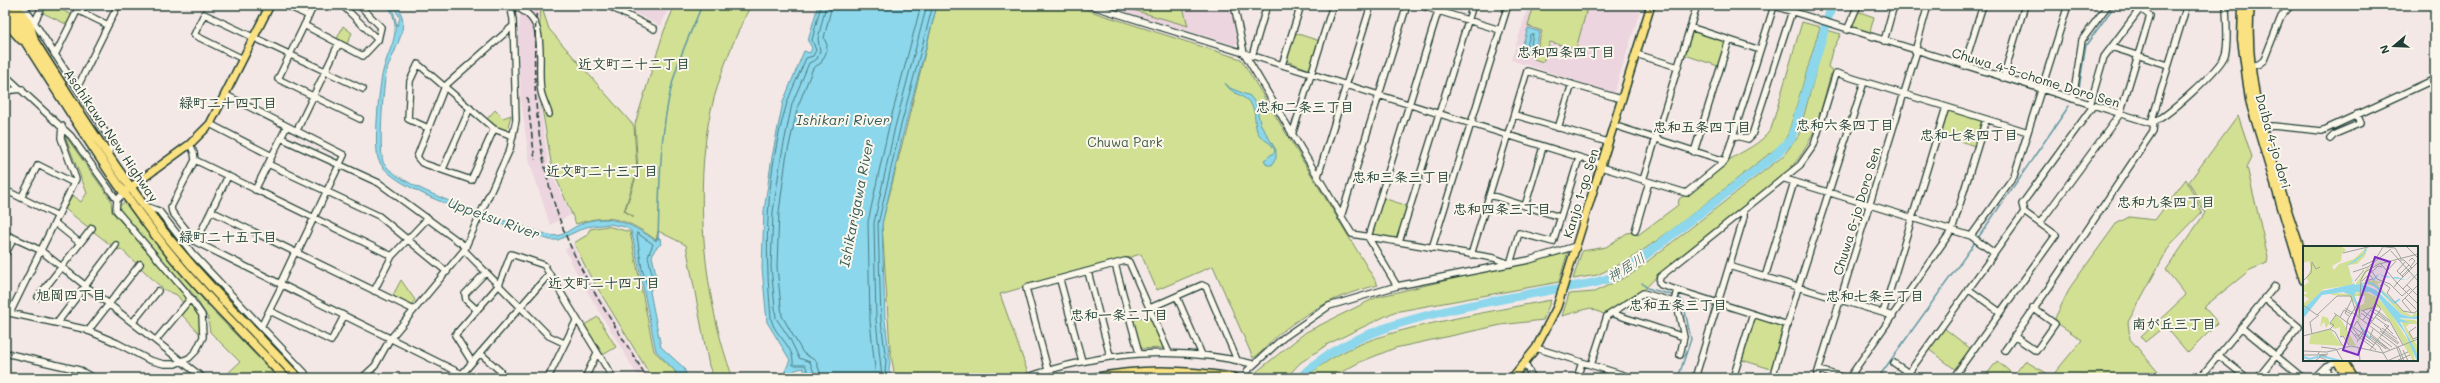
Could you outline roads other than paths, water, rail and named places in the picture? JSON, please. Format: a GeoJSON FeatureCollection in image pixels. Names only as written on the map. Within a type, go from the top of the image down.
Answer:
{"type":"FeatureCollection","features":[{"type":"Feature","properties":{"kind":"highway","name":"Asahikawa New Highway"},"geometry":{"type":"LineString","coordinates":[[10,5],[108,153],[127,190],[144,206],[184,256],[298,378]]}},
{"type":"Feature","properties":{"kind":"highway","name":"Daiba 4-jo dori"},"geometry":{"type":"LineString","coordinates":[[2243,5],[2242,38],[2260,127],[2303,277]]}},
{"type":"Feature","properties":{"kind":"highway","name":"Daiba 4-jo dori"},"geometry":{"type":"LineString","coordinates":[[2248,67],[2250,5]]}},
{"type":"Feature","properties":{"kind":"highway","name":"Asahikawa New Highway"},"geometry":{"type":"LineString","coordinates":[[5,10],[34,55],[178,263],[285,378]]}},
{"type":"Feature","properties":{"kind":"highway","name":"Daiba 4-jo dori"},"geometry":{"type":"LineString","coordinates":[[2260,127],[2303,258]]}},
{"type":"Feature","properties":{"kind":"highway"},"geometry":{"type":"LineString","coordinates":[[2340,361],[2346,378]]}},
{"type":"Feature","properties":{"kind":"highway"},"geometry":{"type":"LineString","coordinates":[[2341,361],[2354,378]]}},
{"type":"Feature","properties":{"kind":"highway"},"geometry":{"type":"LineString","coordinates":[[1095,378],[1137,372],[1173,371],[1235,378]]}},
{"type":"Feature","properties":{"kind":"main road"},"geometry":{"type":"LineString","coordinates":[[16,5],[30,25],[36,44]]}},
{"type":"Feature","properties":{"kind":"main road","name":"Kanjo 1-go Sen"},"geometry":{"type":"LineString","coordinates":[[1512,378],[1525,364],[1536,348],[1557,307],[1651,5]]}},
{"type":"Feature","properties":{"kind":"main road"},"geometry":{"type":"LineString","coordinates":[[127,190],[190,144],[210,124],[226,95],[269,7]]}},
{"type":"Feature","properties":{"kind":"main road"},"geometry":{"type":"LineString","coordinates":[[5,22],[34,55]]}},
{"type":"Feature","properties":{"kind":"street"},"geometry":{"type":"LineString","coordinates":[[23,5],[113,144],[108,153]]}},
{"type":"Feature","properties":{"kind":"street"},"geometry":{"type":"LineString","coordinates":[[34,23],[43,5]]}},
{"type":"Feature","properties":{"kind":"street"},"geometry":{"type":"LineString","coordinates":[[77,88],[118,5]]}},
{"type":"Feature","properties":{"kind":"street"},"geometry":{"type":"LineString","coordinates":[[258,5],[269,7]]}},
{"type":"Feature","properties":{"kind":"street"},"geometry":{"type":"LineString","coordinates":[[286,5],[309,16]]}},
{"type":"Feature","properties":{"kind":"street"},"geometry":{"type":"LineString","coordinates":[[314,5],[278,79],[360,119]]}},
{"type":"Feature","properties":{"kind":"street"},"geometry":{"type":"LineString","coordinates":[[342,5],[378,40]]}},
{"type":"Feature","properties":{"kind":"street"},"geometry":{"type":"LineString","coordinates":[[304,25],[364,56],[378,40],[381,27],[359,5]]}},
{"type":"Feature","properties":{"kind":"street"},"geometry":{"type":"LineString","coordinates":[[606,5],[654,29]]}},
{"type":"Feature","properties":{"kind":"street"},"geometry":{"type":"LineString","coordinates":[[1089,5],[1379,95],[1686,193],[1725,161],[1760,50],[1772,5]]}},
{"type":"Feature","properties":{"kind":"street"},"geometry":{"type":"LineString","coordinates":[[1234,5],[1244,53],[1352,234],[1494,258],[1510,264]]}},
{"type":"Feature","properties":{"kind":"street"},"geometry":{"type":"LineString","coordinates":[[1252,56],[1267,5]]}},
{"type":"Feature","properties":{"kind":"street"},"geometry":{"type":"LineString","coordinates":[[1282,65],[1301,5]]}},
{"type":"Feature","properties":{"kind":"street"},"geometry":{"type":"LineString","coordinates":[[1292,135],[1334,5]]}},
{"type":"Feature","properties":{"kind":"street"},"geometry":{"type":"LineString","coordinates":[[1318,176],[1371,5]]}},
{"type":"Feature","properties":{"kind":"street"},"geometry":{"type":"LineString","coordinates":[[1341,217],[1407,5]]}},
{"type":"Feature","properties":{"kind":"street"},"geometry":{"type":"LineString","coordinates":[[1419,5],[1439,8],[1468,21],[1500,30]]}},
{"type":"Feature","properties":{"kind":"street"},"geometry":{"type":"LineString","coordinates":[[1399,242],[1473,5]]}},
{"type":"Feature","properties":{"kind":"street"},"geometry":{"type":"LineString","coordinates":[[1432,248],[1508,5]]}},
{"type":"Feature","properties":{"kind":"street"},"geometry":{"type":"LineString","coordinates":[[1643,180],[1697,5]]}},
{"type":"Feature","properties":{"kind":"street","name":"Chuwa 4-5-chome Doro Sen"},"geometry":{"type":"LineString","coordinates":[[1772,5],[1785,7],[1792,12],[1884,42],[2152,123]]}},
{"type":"Feature","properties":{"kind":"street"},"geometry":{"type":"LineString","coordinates":[[1847,30],[1858,5]]}},
{"type":"Feature","properties":{"kind":"street"},"geometry":{"type":"LineString","coordinates":[[1884,42],[1894,5]]}},
{"type":"Feature","properties":{"kind":"street","name":"Chuwa 6-jo Doro Sen"},"geometry":{"type":"LineString","coordinates":[[1816,378],[1904,94],[1928,5]]}},
{"type":"Feature","properties":{"kind":"street"},"geometry":{"type":"LineString","coordinates":[[1964,66],[1983,5]]}},
{"type":"Feature","properties":{"kind":"street"},"geometry":{"type":"LineString","coordinates":[[2003,78],[2025,5]]}},
{"type":"Feature","properties":{"kind":"street"},"geometry":{"type":"LineString","coordinates":[[1975,238],[2014,176],[2068,5]]}},
{"type":"Feature","properties":{"kind":"street"},"geometry":{"type":"LineString","coordinates":[[2073,99],[2082,40],[2108,5]]}},
{"type":"Feature","properties":{"kind":"street"},"geometry":{"type":"LineString","coordinates":[[2005,350],[2033,308],[2050,286],[2153,131],[2152,123],[2187,5]]}},
{"type":"Feature","properties":{"kind":"street"},"geometry":{"type":"LineString","coordinates":[[2152,123],[2196,89],[2220,63],[2225,54],[2226,5]]}},
{"type":"Feature","properties":{"kind":"street"},"geometry":{"type":"LineString","coordinates":[[2248,67],[2264,60],[2279,22],[2291,5]]}},
{"type":"Feature","properties":{"kind":"street"},"geometry":{"type":"LineString","coordinates":[[362,378],[375,366],[390,339],[465,249],[510,149],[516,120],[513,26],[510,6],[521,9],[536,23],[539,35],[541,91],[549,114]]}},
{"type":"Feature","properties":{"kind":"street"},"geometry":{"type":"LineString","coordinates":[[1953,378],[2056,235],[2040,224],[2024,212],[2022,204],[2092,105],[2104,57],[2141,7],[2150,16],[2120,114],[2040,224]]}},
{"type":"Feature","properties":{"kind":"street"},"geometry":{"type":"LineString","coordinates":[[55,55],[78,8],[108,25]]}},
{"type":"Feature","properties":{"kind":"street"},"geometry":{"type":"LineString","coordinates":[[1397,286],[1368,236],[1439,8]]}},
{"type":"Feature","properties":{"kind":"street"},"geometry":{"type":"LineString","coordinates":[[1733,135],[1748,139],[1752,136],[1792,12]]}},
{"type":"Feature","properties":{"kind":"street"},"geometry":{"type":"LineString","coordinates":[[243,59],[194,35],[204,14],[363,90]]}},
{"type":"Feature","properties":{"kind":"street"},"geometry":{"type":"LineString","coordinates":[[494,129],[471,180],[443,169],[422,163],[417,157],[445,86],[513,26]]}},
{"type":"Feature","properties":{"kind":"street"},"geometry":{"type":"LineString","coordinates":[[1690,28],[1760,50]]}},
{"type":"Feature","properties":{"kind":"street"},"geometry":{"type":"LineString","coordinates":[[1694,152],[1729,40]]}},
{"type":"Feature","properties":{"kind":"street"},"geometry":{"type":"LineString","coordinates":[[297,130],[339,42]]}},
{"type":"Feature","properties":{"kind":"street"},"geometry":{"type":"LineString","coordinates":[[2110,48],[2168,66]]}},
{"type":"Feature","properties":{"kind":"street"},"geometry":{"type":"LineString","coordinates":[[1636,54],[1678,67]]}},
{"type":"Feature","properties":{"kind":"street"},"geometry":{"type":"LineString","coordinates":[[428,128],[408,119],[410,81],[418,64],[494,129],[513,136]]}},
{"type":"Feature","properties":{"kind":"street"},"geometry":{"type":"LineString","coordinates":[[1470,255],[1515,115],[1527,71],[1621,99]]}},
{"type":"Feature","properties":{"kind":"street"},"geometry":{"type":"LineString","coordinates":[[1680,355],[1684,336],[1676,296],[1661,285],[1660,277],[1785,179],[1800,165],[1814,145],[1836,73],[2028,132]]}},
{"type":"Feature","properties":{"kind":"street"},"geometry":{"type":"LineString","coordinates":[[5,75],[22,89],[46,114],[62,126],[71,136],[117,200]]}},
{"type":"Feature","properties":{"kind":"street"},"geometry":{"type":"LineString","coordinates":[[2260,127],[2322,131],[2435,79]]}},
{"type":"Feature","properties":{"kind":"street"},"geometry":{"type":"LineString","coordinates":[[1772,378],[1798,288],[1864,82]]}},
{"type":"Feature","properties":{"kind":"street"},"geometry":{"type":"LineString","coordinates":[[1558,128],[1572,84]]}},
{"type":"Feature","properties":{"kind":"street"},"geometry":{"type":"LineString","coordinates":[[5,91],[22,89]]}},
{"type":"Feature","properties":{"kind":"street"},"geometry":{"type":"LineString","coordinates":[[226,95],[344,155],[262,325]]}},
{"type":"Feature","properties":{"kind":"street"},"geometry":{"type":"LineString","coordinates":[[1883,313],[1946,107]]}},
{"type":"Feature","properties":{"kind":"street"},"geometry":{"type":"LineString","coordinates":[[443,169],[470,108]]}},
{"type":"Feature","properties":{"kind":"street"},"geometry":{"type":"LineString","coordinates":[[2330,139],[2335,134],[2361,123],[2357,114]]}},
{"type":"Feature","properties":{"kind":"street"},"geometry":{"type":"LineString","coordinates":[[1515,115],[1608,142]]}},
{"type":"Feature","properties":{"kind":"street"},"geometry":{"type":"LineString","coordinates":[[1849,378],[1952,230],[1986,119]]}},
{"type":"Feature","properties":{"kind":"street"},"geometry":{"type":"LineString","coordinates":[[210,124],[272,156]]}},
{"type":"Feature","properties":{"kind":"street"},"geometry":{"type":"LineString","coordinates":[[1613,125],[1725,161]]}},
{"type":"Feature","properties":{"kind":"street"},"geometry":{"type":"LineString","coordinates":[[62,126],[61,138],[76,179],[55,223],[7,313],[88,331],[118,343],[149,360],[164,364],[183,361],[196,351],[203,338],[202,314],[191,298],[116,210],[117,200],[127,190]]}},
{"type":"Feature","properties":{"kind":"street"},"geometry":{"type":"LineString","coordinates":[[255,190],[287,126]]}},
{"type":"Feature","properties":{"kind":"street"},"geometry":{"type":"LineString","coordinates":[[281,138],[339,166],[380,183],[428,218],[465,249],[549,336],[564,343]]}},
{"type":"Feature","properties":{"kind":"street"},"geometry":{"type":"LineString","coordinates":[[190,144],[194,153],[194,160],[171,207],[172,212],[196,242],[470,378]]}},
{"type":"Feature","properties":{"kind":"street"},"geometry":{"type":"LineString","coordinates":[[1525,206],[1543,147]]}},
{"type":"Feature","properties":{"kind":"street"},"geometry":{"type":"LineString","coordinates":[[1510,264],[1519,233],[1553,242],[1579,158]]}},
{"type":"Feature","properties":{"kind":"street"},"geometry":{"type":"LineString","coordinates":[[194,160],[392,256]]}},
{"type":"Feature","properties":{"kind":"street"},"geometry":{"type":"LineString","coordinates":[[268,164],[379,216],[447,272]]}},
{"type":"Feature","properties":{"kind":"street"},"geometry":{"type":"LineString","coordinates":[[22,198],[38,165],[74,183]]}},
{"type":"Feature","properties":{"kind":"street"},"geometry":{"type":"LineString","coordinates":[[196,242],[228,176]]}},
{"type":"Feature","properties":{"kind":"street"},"geometry":{"type":"LineString","coordinates":[[1785,179],[1975,238],[1994,252]]}},
{"type":"Feature","properties":{"kind":"street"},"geometry":{"type":"LineString","coordinates":[[1635,230],[1649,182]]}},
{"type":"Feature","properties":{"kind":"street"},"geometry":{"type":"LineString","coordinates":[[1765,277],[1794,182]]}},
{"type":"Feature","properties":{"kind":"street"},"geometry":{"type":"LineString","coordinates":[[5,190],[58,216]]}},
{"type":"Feature","properties":{"kind":"street"},"geometry":{"type":"LineString","coordinates":[[1490,195],[1560,217]]}},
{"type":"Feature","properties":{"kind":"street"},"geometry":{"type":"LineString","coordinates":[[144,206],[159,211],[192,253],[262,325],[305,373],[304,378]]}},
{"type":"Feature","properties":{"kind":"street"},"geometry":{"type":"LineString","coordinates":[[1695,378],[1730,266],[1744,217],[1744,210]]}},
{"type":"Feature","properties":{"kind":"street"},"geometry":{"type":"LineString","coordinates":[[211,211],[414,310]]}},
{"type":"Feature","properties":{"kind":"street"},"geometry":{"type":"LineString","coordinates":[[1907,375],[2024,212]]}},
{"type":"Feature","properties":{"kind":"street"},"geometry":{"type":"LineString","coordinates":[[374,291],[392,256],[428,218]]}},
{"type":"Feature","properties":{"kind":"street"},"geometry":{"type":"LineString","coordinates":[[55,223],[80,243]]}},
{"type":"Feature","properties":{"kind":"street"},"geometry":{"type":"LineString","coordinates":[[38,297],[92,228]]}},
{"type":"Feature","properties":{"kind":"street"},"geometry":{"type":"LineString","coordinates":[[5,234],[40,250],[203,378]]}},
{"type":"Feature","properties":{"kind":"street"},"geometry":{"type":"LineString","coordinates":[[5,256],[14,238]]}},
{"type":"Feature","properties":{"kind":"street"},"geometry":{"type":"LineString","coordinates":[[57,323],[116,245]]}},
{"type":"Feature","properties":{"kind":"street"},"geometry":{"type":"LineString","coordinates":[[1247,371],[1283,338],[1329,306],[1397,286],[1510,264],[1576,246]]}},
{"type":"Feature","properties":{"kind":"street"},"geometry":{"type":"LineString","coordinates":[[472,362],[455,335],[499,285],[511,254],[544,265],[613,378]]}},
{"type":"Feature","properties":{"kind":"street"},"geometry":{"type":"LineString","coordinates":[[1048,370],[1026,288],[1060,280],[1125,261],[1130,262],[1169,353]]}},
{"type":"Feature","properties":{"kind":"street"},"geometry":{"type":"LineString","coordinates":[[88,331],[140,264]]}},
{"type":"Feature","properties":{"kind":"street"},"geometry":{"type":"LineString","coordinates":[[1115,264],[1139,353]]}},
{"type":"Feature","properties":{"kind":"street"},"geometry":{"type":"LineString","coordinates":[[1730,266],[1893,316]]}},
{"type":"Feature","properties":{"kind":"street"},"geometry":{"type":"LineString","coordinates":[[477,310],[466,300],[465,294],[486,272]]}},
{"type":"Feature","properties":{"kind":"street"},"geometry":{"type":"LineString","coordinates":[[1088,272],[1110,356]]}},
{"type":"Feature","properties":{"kind":"street"},"geometry":{"type":"LineString","coordinates":[[462,374],[549,274]]}},
{"type":"Feature","properties":{"kind":"street"},"geometry":{"type":"LineString","coordinates":[[1060,280],[1082,361]]}},
{"type":"Feature","properties":{"kind":"street"},"geometry":{"type":"LineString","coordinates":[[1150,308],[1202,286],[1206,287],[1237,360]]}},
{"type":"Feature","properties":{"kind":"street"},"geometry":{"type":"LineString","coordinates":[[2200,378],[2218,354],[2275,286]]}},
{"type":"Feature","properties":{"kind":"street"},"geometry":{"type":"LineString","coordinates":[[1968,290],[2000,312]]}},
{"type":"Feature","properties":{"kind":"street"},"geometry":{"type":"LineString","coordinates":[[133,322],[158,291]]}},
{"type":"Feature","properties":{"kind":"street"},"geometry":{"type":"LineString","coordinates":[[1591,365],[1607,316],[1614,314],[1643,293],[1676,296],[1718,303],[1788,325]]}},
{"type":"Feature","properties":{"kind":"street"},"geometry":{"type":"LineString","coordinates":[[1177,297],[1202,355]]}},
{"type":"Feature","properties":{"kind":"street"},"geometry":{"type":"LineString","coordinates":[[156,340],[191,298]]}},
{"type":"Feature","properties":{"kind":"street"},"geometry":{"type":"LineString","coordinates":[[2258,378],[2299,327],[2264,298]]}},
{"type":"Feature","properties":{"kind":"street"},"geometry":{"type":"LineString","coordinates":[[2014,336],[2036,351],[2055,324],[2033,308]]}},
{"type":"Feature","properties":{"kind":"street"},"geometry":{"type":"LineString","coordinates":[[270,311],[331,341],[344,316]]}},
{"type":"Feature","properties":{"kind":"street"},"geometry":{"type":"LineString","coordinates":[[1614,314],[1684,336]]}},
{"type":"Feature","properties":{"kind":"street"},"geometry":{"type":"LineString","coordinates":[[1733,378],[1753,314]]}},
{"type":"Feature","properties":{"kind":"street"},"geometry":{"type":"LineString","coordinates":[[548,378],[577,319]]}},
{"type":"Feature","properties":{"kind":"street"},"geometry":{"type":"LineString","coordinates":[[2241,326],[2303,378]]}},
{"type":"Feature","properties":{"kind":"street"},"geometry":{"type":"LineString","coordinates":[[1536,348],[1591,365],[1617,376],[1633,378]]}},
{"type":"Feature","properties":{"kind":"street"},"geometry":{"type":"LineString","coordinates":[[5,353],[79,370],[94,378]]}},
{"type":"Feature","properties":{"kind":"street"},"geometry":{"type":"LineString","coordinates":[[480,353],[500,371]]}},
{"type":"Feature","properties":{"kind":"street"},"geometry":{"type":"LineString","coordinates":[[585,378],[597,353]]}},
{"type":"Feature","properties":{"kind":"street"},"geometry":{"type":"LineString","coordinates":[[1025,378],[1082,361],[1139,353],[1202,355],[1253,364]]}},
{"type":"Feature","properties":{"kind":"street"},"geometry":{"type":"LineString","coordinates":[[2218,354],[2247,378]]}},
{"type":"Feature","properties":{"kind":"street"},"geometry":{"type":"LineString","coordinates":[[2314,378],[2326,366],[2338,361]]}},
{"type":"Feature","properties":{"kind":"street"},"geometry":{"type":"LineString","coordinates":[[1577,378],[1582,362]]}},
{"type":"Feature","properties":{"kind":"street"},"geometry":{"type":"LineString","coordinates":[[1894,363],[1907,375],[1916,378]]}},
{"type":"Feature","properties":{"kind":"street"},"geometry":{"type":"LineString","coordinates":[[1525,364],[1533,378]]}},
{"type":"Feature","properties":{"kind":"street"},"geometry":{"type":"LineString","coordinates":[[2326,366],[2330,378]]}},
{"type":"Feature","properties":{"kind":"street"},"geometry":{"type":"LineString","coordinates":[[1819,370],[1845,378]]}},
{"type":"Feature","properties":{"kind":"water","name":"Uppetsu River"},"geometry":{"type":"Polygon","coordinates":[[[388,5],[392,6],[397,26],[400,18],[393,5],[400,11],[403,19],[400,38],[388,66],[385,81],[381,135],[382,158],[384,164],[396,175],[414,186],[436,196],[461,206],[549,235],[557,236],[566,233],[586,222],[596,219],[607,219],[627,224],[656,241],[657,238],[660,238],[661,244],[655,249],[652,256],[656,274],[650,292],[661,347],[684,368],[687,378],[678,378],[675,371],[656,351],[634,243],[631,231],[626,227],[609,224],[586,227],[558,240],[550,240],[484,218],[430,197],[407,185],[389,173],[379,161],[377,154],[377,117],[380,90],[383,71],[394,39],[395,31],[393,15],[388,5]]]}},
{"type":"Feature","properties":{"kind":"water","name":"Ishikari River"},"geometry":{"type":"Polygon","coordinates":[[[818,5],[937,5],[904,130],[882,224],[885,320],[890,362],[889,370],[892,378],[808,378],[803,368],[795,370],[788,378],[782,378],[790,360],[767,322],[762,268],[764,211],[772,157],[783,102],[804,51],[810,53],[812,48],[808,41],[818,5]]]}},
{"type":"Feature","properties":{"kind":"water"},"geometry":{"type":"Polygon","coordinates":[[[1528,28],[1540,32],[1532,57],[1520,53],[1528,28]]]}},
{"type":"Feature","properties":{"kind":"water"},"geometry":{"type":"Polygon","coordinates":[[[1225,83],[1230,88],[1250,96],[1256,104],[1260,123],[1276,150],[1276,158],[1272,165],[1267,165],[1264,160],[1275,152],[1274,148],[1261,137],[1257,131],[1253,107],[1247,100],[1232,91],[1225,83]]]}},
{"type":"Feature","properties":{"kind":"waterway"},"geometry":{"type":"LineString","coordinates":[[658,239],[660,173],[667,107],[678,64],[702,5]]}},
{"type":"Feature","properties":{"kind":"waterway","name":"神居川"},"geometry":{"type":"LineString","coordinates":[[1300,378],[1323,358],[1351,342],[1382,329],[1452,309],[1592,283],[1610,278],[1630,267],[1772,158],[1791,139],[1832,5]]}},
{"type":"Feature","properties":{"kind":"waterway"},"geometry":{"type":"LineString","coordinates":[[2078,94],[2086,45],[2115,5]]}},
{"type":"Feature","properties":{"kind":"waterway"},"geometry":{"type":"LineString","coordinates":[[1978,238],[2069,106]]}},
{"type":"Feature","properties":{"kind":"waterway"},"geometry":{"type":"LineString","coordinates":[[1878,378],[1976,241]]}},
{"type":"Feature","properties":{"kind":"waterway","name":"神居川"},"geometry":{"type":"LineString","coordinates":[[1630,267],[1634,272]]}},
{"type":"Feature","properties":{"kind":"waterway"},"geometry":{"type":"LineString","coordinates":[[1642,283],[1647,288],[1679,297],[1683,302],[1691,339],[1678,378]]}},
{"type":"Feature","properties":{"kind":"tunnel"},"geometry":{"type":"LineString","coordinates":[[1242,378],[1247,371]]}},
{"type":"Feature","properties":{"kind":"railway"},"geometry":{"type":"LineString","coordinates":[[537,5],[535,38],[536,103],[539,136],[553,199],[577,260],[602,305],[647,378]]}},
{"type":"Feature","properties":{"kind":"railway"},"geometry":{"type":"LineString","coordinates":[[527,97],[535,160]]}},
{"type":"Feature","properties":{"kind":"district","name":"忠和四条四丁目"},"geometry":{"type":"Point","coordinates":[1566,51]}},
{"type":"Feature","properties":{"kind":"district","name":"近文町二十二丁目"},"geometry":{"type":"Point","coordinates":[634,63]}},
{"type":"Feature","properties":{"kind":"district","name":"緑町二十四丁目"},"geometry":{"type":"Point","coordinates":[228,102]}},
{"type":"Feature","properties":{"kind":"district","name":"忠和二条三丁目"},"geometry":{"type":"Point","coordinates":[1305,106]}},
{"type":"Feature","properties":{"kind":"district","name":"忠和六条四丁目"},"geometry":{"type":"Point","coordinates":[1845,124]}},
{"type":"Feature","properties":{"kind":"district","name":"忠和五条四丁目"},"geometry":{"type":"Point","coordinates":[1702,126]}},
{"type":"Feature","properties":{"kind":"district","name":"忠和七条四丁目"},"geometry":{"type":"Point","coordinates":[1969,134]}},
{"type":"Feature","properties":{"kind":"district","name":"近文町二十三丁目"},"geometry":{"type":"Point","coordinates":[602,170]}},
{"type":"Feature","properties":{"kind":"district","name":"忠和三条三丁目"},"geometry":{"type":"Point","coordinates":[1401,176]}},
{"type":"Feature","properties":{"kind":"district","name":"忠和九条四丁目"},"geometry":{"type":"Point","coordinates":[2166,201]}},
{"type":"Feature","properties":{"kind":"district","name":"忠和四条三丁目"},"geometry":{"type":"Point","coordinates":[1502,208]}},
{"type":"Feature","properties":{"kind":"district","name":"緑町二十五丁目"},"geometry":{"type":"Point","coordinates":[228,236]}},
{"type":"Feature","properties":{"kind":"district","name":"近文町二十四丁目"},"geometry":{"type":"Point","coordinates":[604,282]}},
{"type":"Feature","properties":{"kind":"district","name":"旭岡四丁目"},"geometry":{"type":"Point","coordinates":[71,294]}},
{"type":"Feature","properties":{"kind":"district","name":"忠和七条三丁目"},"geometry":{"type":"Point","coordinates":[1875,295]}},
{"type":"Feature","properties":{"kind":"district","name":"忠和五条三丁目"},"geometry":{"type":"Point","coordinates":[1678,304]}},
{"type":"Feature","properties":{"kind":"district","name":"忠和一条二丁目"},"geometry":{"type":"Point","coordinates":[1119,314]}},
{"type":"Feature","properties":{"kind":"district","name":"南が丘三丁目"},"geometry":{"type":"Point","coordinates":[2174,323]}},
{"type":"Feature","properties":{"kind":"park label","name":"Chuwa Park"},"geometry":{"type":"Point","coordinates":[1125,141]}},
{"type":"Feature","properties":{"kind":"water label","name":"Ishikarigawa River"},"geometry":{"type":"Point","coordinates":[856,203]}}]}
